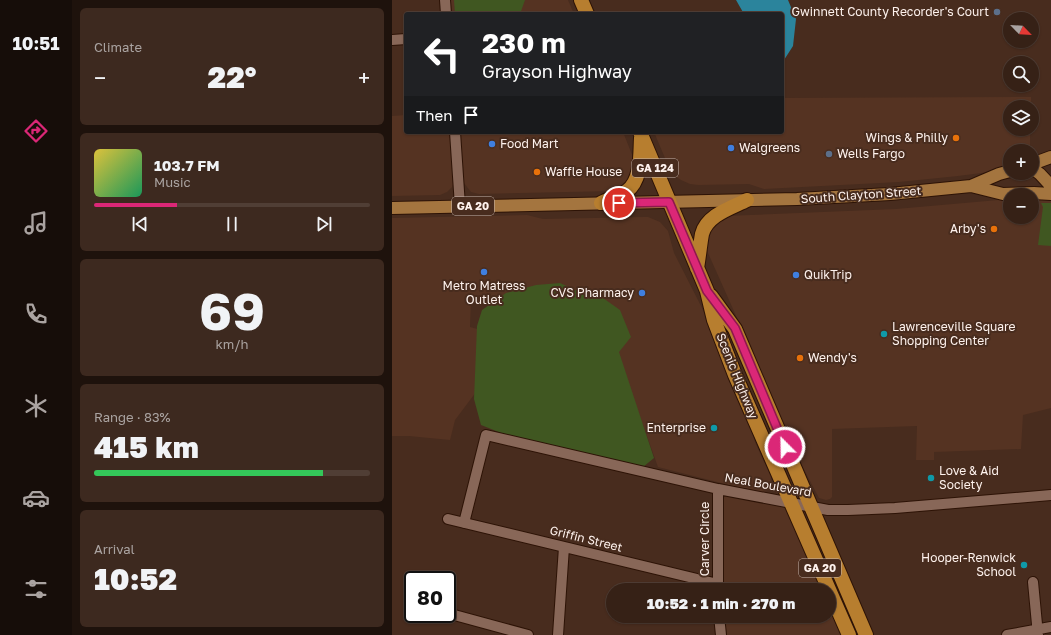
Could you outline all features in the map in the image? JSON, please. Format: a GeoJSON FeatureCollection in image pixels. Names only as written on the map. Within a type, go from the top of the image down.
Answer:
{"type":"FeatureCollection","features":[{"type":"Feature","properties":{"kind":"highway"},"geometry":{"type":"LineString","coordinates":[[581,0],[587,12]]}},
{"type":"Feature","properties":{"kind":"highway"},"geometry":{"type":"LineString","coordinates":[[601,203],[627,191],[635,182],[639,166],[641,134]]}},
{"type":"Feature","properties":{"kind":"highway","name":"Scenic Highway"},"geometry":{"type":"LineString","coordinates":[[641,134],[707,291],[714,320],[728,356],[849,635]]}},
{"type":"Feature","properties":{"kind":"highway"},"geometry":{"type":"LineString","coordinates":[[697,268],[702,235],[707,224],[714,217],[747,200]]}},
{"type":"Feature","properties":{"kind":"highway","name":"Scenic Highway"},"geometry":{"type":"LineString","coordinates":[[707,291],[735,328],[866,635]]}},
{"type":"Feature","properties":{"kind":"main road"},"geometry":{"type":"LineString","coordinates":[[1039,161],[1051,157]]}},
{"type":"Feature","properties":{"kind":"main road"},"geometry":{"type":"LineString","coordinates":[[971,186],[1003,173]]}},
{"type":"Feature","properties":{"kind":"main road"},"geometry":{"type":"LineString","coordinates":[[1039,173],[1051,186]]}},
{"type":"Feature","properties":{"kind":"main road","name":"South Clayton Street"},"geometry":{"type":"LineString","coordinates":[[669,202],[855,196],[971,186],[1003,194],[1051,194]]}},
{"type":"Feature","properties":{"kind":"main road","name":"GA 20"},"geometry":{"type":"LineString","coordinates":[[392,208],[669,202]]}},
{"type":"Feature","properties":{"kind":"street"},"geometry":{"type":"LineString","coordinates":[[445,0],[446,12]]}},
{"type":"Feature","properties":{"kind":"street"},"geometry":{"type":"LineString","coordinates":[[392,40],[404,39]]}},
{"type":"Feature","properties":{"kind":"street"},"geometry":{"type":"LineString","coordinates":[[455,134],[460,206]]}},
{"type":"Feature","properties":{"kind":"street","name":"Neal Boulevard"},"geometry":{"type":"LineString","coordinates":[[464,523],[486,435],[718,489],[828,510],[895,508],[1051,495]]}},
{"type":"Feature","properties":{"kind":"street","name":"Carver Circle"},"geometry":{"type":"LineString","coordinates":[[718,489],[718,583]]}},
{"type":"Feature","properties":{"kind":"street","name":"Griffin Street"},"geometry":{"type":"LineString","coordinates":[[448,519],[703,583]]}},
{"type":"Feature","properties":{"kind":"street"},"geometry":{"type":"LineString","coordinates":[[558,635],[564,547]]}},
{"type":"Feature","properties":{"kind":"street"},"geometry":{"type":"LineString","coordinates":[[1033,582],[1038,632]]}},
{"type":"Feature","properties":{"kind":"street"},"geometry":{"type":"LineString","coordinates":[[456,615],[528,635]]}},
{"type":"Feature","properties":{"kind":"street"},"geometry":{"type":"LineString","coordinates":[[721,623],[722,635]]}},
{"type":"Feature","properties":{"kind":"street"},"geometry":{"type":"LineString","coordinates":[[1007,635],[1038,632],[1051,627]]}},
{"type":"Feature","properties":{"kind":"shaded area"},"geometry":{"type":"Polygon","coordinates":[[[449,0],[568,0],[573,12],[450,12],[449,0]]]}},
{"type":"Feature","properties":{"kind":"shaded area"},"geometry":{"type":"Polygon","coordinates":[[[1031,97],[1031,100],[1003,100],[1003,136],[1030,136],[1030,144],[1003,144],[1003,168],[989,172],[899,182],[764,189],[749,184],[690,184],[675,176],[670,170],[655,134],[784,134],[784,98],[1031,97]]]}},
{"type":"Feature","properties":{"kind":"shaded area"},"geometry":{"type":"Polygon","coordinates":[[[404,115],[404,134],[450,134],[454,182],[452,187],[447,192],[440,195],[392,196],[392,116],[404,115]]]}},
{"type":"Feature","properties":{"kind":"shaded area"},"geometry":{"type":"Polygon","coordinates":[[[460,134],[624,134],[635,162],[627,185],[615,191],[479,194],[471,192],[464,183],[460,134]]]}},
{"type":"Feature","properties":{"kind":"shaded area"},"geometry":{"type":"Polygon","coordinates":[[[1039,199],[1051,200],[1051,408],[1023,415],[1021,449],[934,452],[934,460],[916,460],[917,426],[832,429],[832,497],[826,500],[819,498],[777,418],[775,403],[704,244],[708,229],[725,216],[896,209],[1003,200],[1003,224],[1039,224],[1039,199]]]}},
{"type":"Feature","properties":{"kind":"shaded area"},"geometry":{"type":"Polygon","coordinates":[[[527,215],[543,219],[648,217],[660,222],[668,231],[674,253],[702,308],[748,416],[755,442],[771,477],[770,486],[766,491],[761,493],[658,467],[599,303],[471,299],[470,327],[485,331],[482,384],[455,420],[450,440],[392,436],[392,218],[527,215]]]}},
{"type":"Feature","properties":{"kind":"shaded area"},"geometry":{"type":"Polygon","coordinates":[[[727,495],[787,506],[822,583],[721,583],[723,498],[727,495]]]}},
{"type":"Feature","properties":{"kind":"shaded area"},"geometry":{"type":"Polygon","coordinates":[[[836,620],[841,635],[727,635],[725,623],[836,623],[836,620]]]}},
{"type":"Feature","properties":{"kind":"green space"},"geometry":{"type":"Polygon","coordinates":[[[454,0],[525,0],[521,12],[455,12],[454,0]]]}},
{"type":"Feature","properties":{"kind":"green space"},"geometry":{"type":"Polygon","coordinates":[[[1041,203],[1051,203],[1051,246],[1038,245],[1043,207],[1041,203]]]}},
{"type":"Feature","properties":{"kind":"green space"},"geometry":{"type":"Polygon","coordinates":[[[560,283],[584,294],[603,298],[620,310],[631,337],[619,352],[654,458],[643,467],[514,438],[481,425],[474,399],[477,326],[482,310],[506,293],[536,285],[560,283]]]}},
{"type":"Feature","properties":{"kind":"water"},"geometry":{"type":"Polygon","coordinates":[[[736,0],[788,0],[796,19],[793,46],[784,60],[784,12],[743,12],[736,0]]]}},
{"type":"Feature","properties":{"kind":"place","name":"Gwinnett County Recorder's Court"},"geometry":{"type":"Point","coordinates":[997,12]}},
{"type":"Feature","properties":{"kind":"place","name":"Wings & Philly"},"geometry":{"type":"Point","coordinates":[956,138]}},
{"type":"Feature","properties":{"kind":"place","name":"Food Mart"},"geometry":{"type":"Point","coordinates":[492,144]}},
{"type":"Feature","properties":{"kind":"place","name":"Walgreens"},"geometry":{"type":"Point","coordinates":[731,148]}},
{"type":"Feature","properties":{"kind":"place","name":"Wells Fargo"},"geometry":{"type":"Point","coordinates":[829,154]}},
{"type":"Feature","properties":{"kind":"place","name":"Waffle House"},"geometry":{"type":"Point","coordinates":[537,172]}},
{"type":"Feature","properties":{"kind":"place","name":"Arby's"},"geometry":{"type":"Point","coordinates":[994,229]}},
{"type":"Feature","properties":{"kind":"place","name":"Metro Matress Outlet"},"geometry":{"type":"Point","coordinates":[484,272]}},
{"type":"Feature","properties":{"kind":"place","name":"QuikTrip"},"geometry":{"type":"Point","coordinates":[796,275]}},
{"type":"Feature","properties":{"kind":"place","name":"CVS Pharmacy"},"geometry":{"type":"Point","coordinates":[642,293]}},
{"type":"Feature","properties":{"kind":"place","name":"Lawrenceville Square Shopping Center"},"geometry":{"type":"Point","coordinates":[884,334]}},
{"type":"Feature","properties":{"kind":"place","name":"Wendy's"},"geometry":{"type":"Point","coordinates":[800,358]}},
{"type":"Feature","properties":{"kind":"place","name":"Enterprise"},"geometry":{"type":"Point","coordinates":[714,428]}},
{"type":"Feature","properties":{"kind":"place","name":"Love & Aid Society"},"geometry":{"type":"Point","coordinates":[931,478]}},
{"type":"Feature","properties":{"kind":"place","name":"Hooper-Renwick School"},"geometry":{"type":"Point","coordinates":[1024,565]}},
{"type":"Feature","properties":{"kind":"route"},"geometry":{"type":"LineString","coordinates":[[619,203],[669,202],[707,291],[735,328],[785,447]]}}]}
